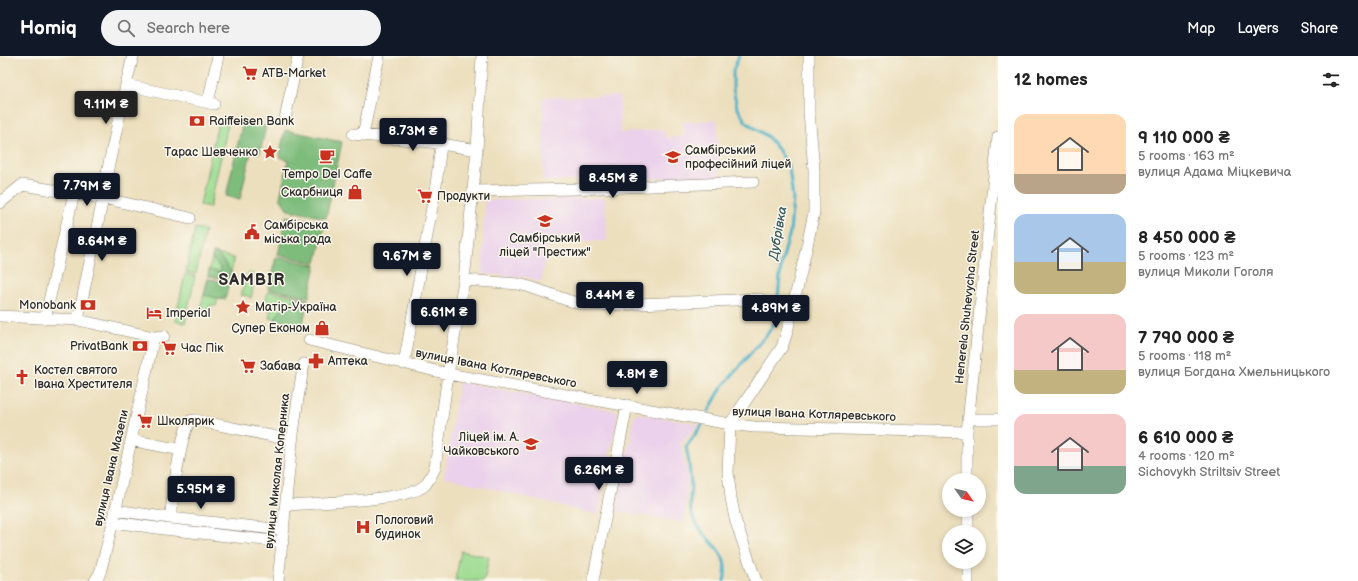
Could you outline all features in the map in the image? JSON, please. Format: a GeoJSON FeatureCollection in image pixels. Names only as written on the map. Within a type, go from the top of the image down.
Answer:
{"type":"FeatureCollection","features":[{"type":"Feature","properties":{"kind":"street"},"geometry":{"type":"LineString","coordinates":[[0,316],[78,320],[104,187],[133,56]]}},
{"type":"Feature","properties":{"kind":"street"},"geometry":{"type":"LineString","coordinates":[[126,85],[211,104],[218,56]]}},
{"type":"Feature","properties":{"kind":"street"},"geometry":{"type":"LineString","coordinates":[[285,119],[298,56]]}},
{"type":"Feature","properties":{"kind":"street"},"geometry":{"type":"LineString","coordinates":[[379,56],[358,134],[477,150]]}},
{"type":"Feature","properties":{"kind":"street"},"geometry":{"type":"LineString","coordinates":[[286,505],[372,499],[413,492],[424,486],[435,468],[448,374],[464,280],[474,191],[482,56]]}},
{"type":"Feature","properties":{"kind":"street"},"geometry":{"type":"LineString","coordinates":[[756,581],[736,519],[731,498],[728,473],[730,424],[782,347],[787,332],[807,246],[814,212],[814,170],[809,112],[809,56]]}},
{"type":"Feature","properties":{"kind":"street","name":"Henerela Shuhevycha Street"},"geometry":{"type":"LineString","coordinates":[[967,473],[968,419],[998,137]]}},
{"type":"Feature","properties":{"kind":"street"},"geometry":{"type":"LineString","coordinates":[[404,364],[435,190],[441,145]]}},
{"type":"Feature","properties":{"kind":"street"},"geometry":{"type":"LineString","coordinates":[[474,191],[576,189],[752,182]]}},
{"type":"Feature","properties":{"kind":"street"},"geometry":{"type":"LineString","coordinates":[[0,202],[22,185],[103,198],[190,218]]}},
{"type":"Feature","properties":{"kind":"street"},"geometry":{"type":"LineString","coordinates":[[45,318],[74,193]]}},
{"type":"Feature","properties":{"kind":"street"},"geometry":{"type":"LineString","coordinates":[[464,280],[518,284],[582,304],[760,299]]}},
{"type":"Feature","properties":{"kind":"street","name":"вулиця Івана Мазепи"},"geometry":{"type":"LineString","coordinates":[[78,320],[159,336],[131,440],[100,573],[95,581]]}},
{"type":"Feature","properties":{"kind":"street","name":"вулиця Івана Котляревського"},"geometry":{"type":"LineString","coordinates":[[309,340],[448,374],[730,424],[754,427],[967,432]]}},
{"type":"Feature","properties":{"kind":"street","name":"вулиця Миколая Коперника"},"geometry":{"type":"LineString","coordinates":[[278,581],[283,542],[291,440],[304,364]]}},
{"type":"Feature","properties":{"kind":"street"},"geometry":{"type":"LineString","coordinates":[[593,581],[627,405]]}},
{"type":"Feature","properties":{"kind":"street"},"geometry":{"type":"LineString","coordinates":[[968,419],[998,419]]}},
{"type":"Feature","properties":{"kind":"street"},"geometry":{"type":"LineString","coordinates":[[170,518],[186,425],[190,421],[195,420],[291,440]]}},
{"type":"Feature","properties":{"kind":"street"},"geometry":{"type":"LineString","coordinates":[[131,440],[181,450]]}},
{"type":"Feature","properties":{"kind":"street"},"geometry":{"type":"LineString","coordinates":[[115,510],[170,518],[284,530]]}},
{"type":"Feature","properties":{"kind":"street"},"geometry":{"type":"LineString","coordinates":[[113,522],[170,530],[283,542]]}},
{"type":"Feature","properties":{"kind":"street"},"geometry":{"type":"LineString","coordinates":[[968,569],[968,581]]}},
{"type":"Feature","properties":{"kind":"shaded area"},"geometry":{"type":"Polygon","coordinates":[[[620,96],[620,133],[663,129],[666,138],[684,136],[683,122],[717,120],[719,177],[543,181],[543,97],[620,96]]]}},
{"type":"Feature","properties":{"kind":"shaded area","name":"Самбірський ліцей \"Престиж\""},"geometry":{"type":"Polygon","coordinates":[[[605,198],[607,241],[548,241],[541,282],[526,277],[482,274],[485,200],[605,198]]]}},
{"type":"Feature","properties":{"kind":"shaded area","name":"Ліцей ім. А. Чайковського"},"geometry":{"type":"Polygon","coordinates":[[[459,382],[618,411],[598,515],[444,477],[459,382]]]}},
{"type":"Feature","properties":{"kind":"shaded area"},"geometry":{"type":"Polygon","coordinates":[[[635,413],[699,424],[681,443],[688,480],[684,523],[617,511],[635,413]]]}},
{"type":"Feature","properties":{"kind":"green space"},"geometry":{"type":"Polygon","coordinates":[[[243,121],[266,126],[260,153],[251,152],[240,199],[226,196],[243,121]]]}},
{"type":"Feature","properties":{"kind":"green space"},"geometry":{"type":"Polygon","coordinates":[[[218,122],[228,124],[210,207],[200,205],[218,122]]]}},
{"type":"Feature","properties":{"kind":"green space"},"geometry":{"type":"Polygon","coordinates":[[[285,130],[342,142],[326,218],[288,210],[280,198],[288,160],[279,157],[285,130]]]}},
{"type":"Feature","properties":{"kind":"green space"},"geometry":{"type":"Polygon","coordinates":[[[286,216],[325,224],[316,263],[278,255],[286,216]]]}},
{"type":"Feature","properties":{"kind":"green space"},"geometry":{"type":"Polygon","coordinates":[[[195,228],[205,230],[196,274],[186,272],[195,228]]]}},
{"type":"Feature","properties":{"kind":"green space"},"geometry":{"type":"Polygon","coordinates":[[[213,253],[234,258],[229,281],[208,276],[213,253]]]}},
{"type":"Feature","properties":{"kind":"green space"},"geometry":{"type":"Polygon","coordinates":[[[213,253],[218,254],[231,272],[229,281],[208,276],[209,270],[220,272],[221,269],[212,258],[213,253]]]}},
{"type":"Feature","properties":{"kind":"green space"},"geometry":{"type":"Polygon","coordinates":[[[276,257],[316,265],[309,297],[268,289],[276,257]]]}},
{"type":"Feature","properties":{"kind":"green space"},"geometry":{"type":"Polygon","coordinates":[[[249,273],[253,274],[255,278],[251,298],[246,295],[241,296],[246,276],[249,273]]]}},
{"type":"Feature","properties":{"kind":"green space"},"geometry":{"type":"Polygon","coordinates":[[[185,274],[195,276],[185,323],[175,321],[185,274]]]}},
{"type":"Feature","properties":{"kind":"green space"},"geometry":{"type":"Polygon","coordinates":[[[208,279],[229,283],[225,300],[218,299],[216,306],[210,305],[208,312],[200,310],[208,279]]]}},
{"type":"Feature","properties":{"kind":"green space"},"geometry":{"type":"Polygon","coordinates":[[[208,279],[229,283],[226,296],[221,299],[204,295],[208,279]]]}},
{"type":"Feature","properties":{"kind":"green space"},"geometry":{"type":"Polygon","coordinates":[[[268,291],[308,299],[301,332],[274,326],[275,319],[269,318],[271,310],[264,308],[268,291]]]}},
{"type":"Feature","properties":{"kind":"green space"},"geometry":{"type":"Polygon","coordinates":[[[294,297],[308,299],[301,332],[274,326],[275,319],[280,311],[289,305],[294,297]]]}},
{"type":"Feature","properties":{"kind":"green space"},"geometry":{"type":"Polygon","coordinates":[[[461,551],[489,557],[484,581],[455,581],[461,551]]]}},
{"type":"Feature","properties":{"kind":"waterway","name":"Дубрівка"},"geometry":{"type":"LineString","coordinates":[[708,412],[722,387],[768,333],[776,321],[781,265],[790,232],[793,199],[789,167],[778,149],[768,137],[746,122],[737,107],[733,89],[733,71],[739,56]]}},
{"type":"Feature","properties":{"kind":"waterway","name":"Дубрівка"},"geometry":{"type":"LineString","coordinates":[[702,425],[686,447],[691,484],[691,509],[698,526],[715,546],[724,561],[724,581]]}},
{"type":"Feature","properties":{"kind":"place","name":"ATB-Market"},"geometry":{"type":"Point","coordinates":[250,73]}},
{"type":"Feature","properties":{"kind":"place","name":"Raiffeisen Bank"},"geometry":{"type":"Point","coordinates":[197,121]}},
{"type":"Feature","properties":{"kind":"place","name":"Тарас Шевченко"},"geometry":{"type":"Point","coordinates":[270,152]}},
{"type":"Feature","properties":{"kind":"place","name":"Tempo Del Caffe"},"geometry":{"type":"Point","coordinates":[327,156]}},
{"type":"Feature","properties":{"kind":"place","name":"Самбірський професійний ліцей"},"geometry":{"type":"Point","coordinates":[673,157]}},
{"type":"Feature","properties":{"kind":"place","name":"Скарбниця"},"geometry":{"type":"Point","coordinates":[355,192]}},
{"type":"Feature","properties":{"kind":"place","name":"Продукти"},"geometry":{"type":"Point","coordinates":[425,196]}},
{"type":"Feature","properties":{"kind":"place","name":"Самбірський ліцей \"Престиж\""},"geometry":{"type":"Point","coordinates":[545,221]}},
{"type":"Feature","properties":{"kind":"place","name":"Самбірська міська рада"},"geometry":{"type":"Point","coordinates":[252,232]}},
{"type":"Feature","properties":{"kind":"place","name":"Monobank"},"geometry":{"type":"Point","coordinates":[88,305]}},
{"type":"Feature","properties":{"kind":"place","name":"Матір-Україна"},"geometry":{"type":"Point","coordinates":[243,307]}},
{"type":"Feature","properties":{"kind":"place","name":"Imperial"},"geometry":{"type":"Point","coordinates":[154,313]}},
{"type":"Feature","properties":{"kind":"place","name":"Супер Економ"},"geometry":{"type":"Point","coordinates":[322,328]}},
{"type":"Feature","properties":{"kind":"place","name":"PrivatBank"},"geometry":{"type":"Point","coordinates":[140,346]}},
{"type":"Feature","properties":{"kind":"place","name":"Час Пік"},"geometry":{"type":"Point","coordinates":[169,348]}},
{"type":"Feature","properties":{"kind":"place","name":"Аптека"},"geometry":{"type":"Point","coordinates":[316,361]}},
{"type":"Feature","properties":{"kind":"place","name":"Забава"},"geometry":{"type":"Point","coordinates":[248,366]}},
{"type":"Feature","properties":{"kind":"place","name":"Костел святого Івана Хрестителя"},"geometry":{"type":"Point","coordinates":[22,377]}},
{"type":"Feature","properties":{"kind":"place","name":"Школярик"},"geometry":{"type":"Point","coordinates":[145,421]}},
{"type":"Feature","properties":{"kind":"place","name":"Ліцей ім. А. Чайковського"},"geometry":{"type":"Point","coordinates":[531,444]}},
{"type":"Feature","properties":{"kind":"place","name":"Пологовий будинок"},"geometry":{"type":"Point","coordinates":[363,527]}},
{"type":"Feature","properties":{"kind":"district","name":"SAMBIR"},"geometry":{"type":"Point","coordinates":[252,279]}}]}
